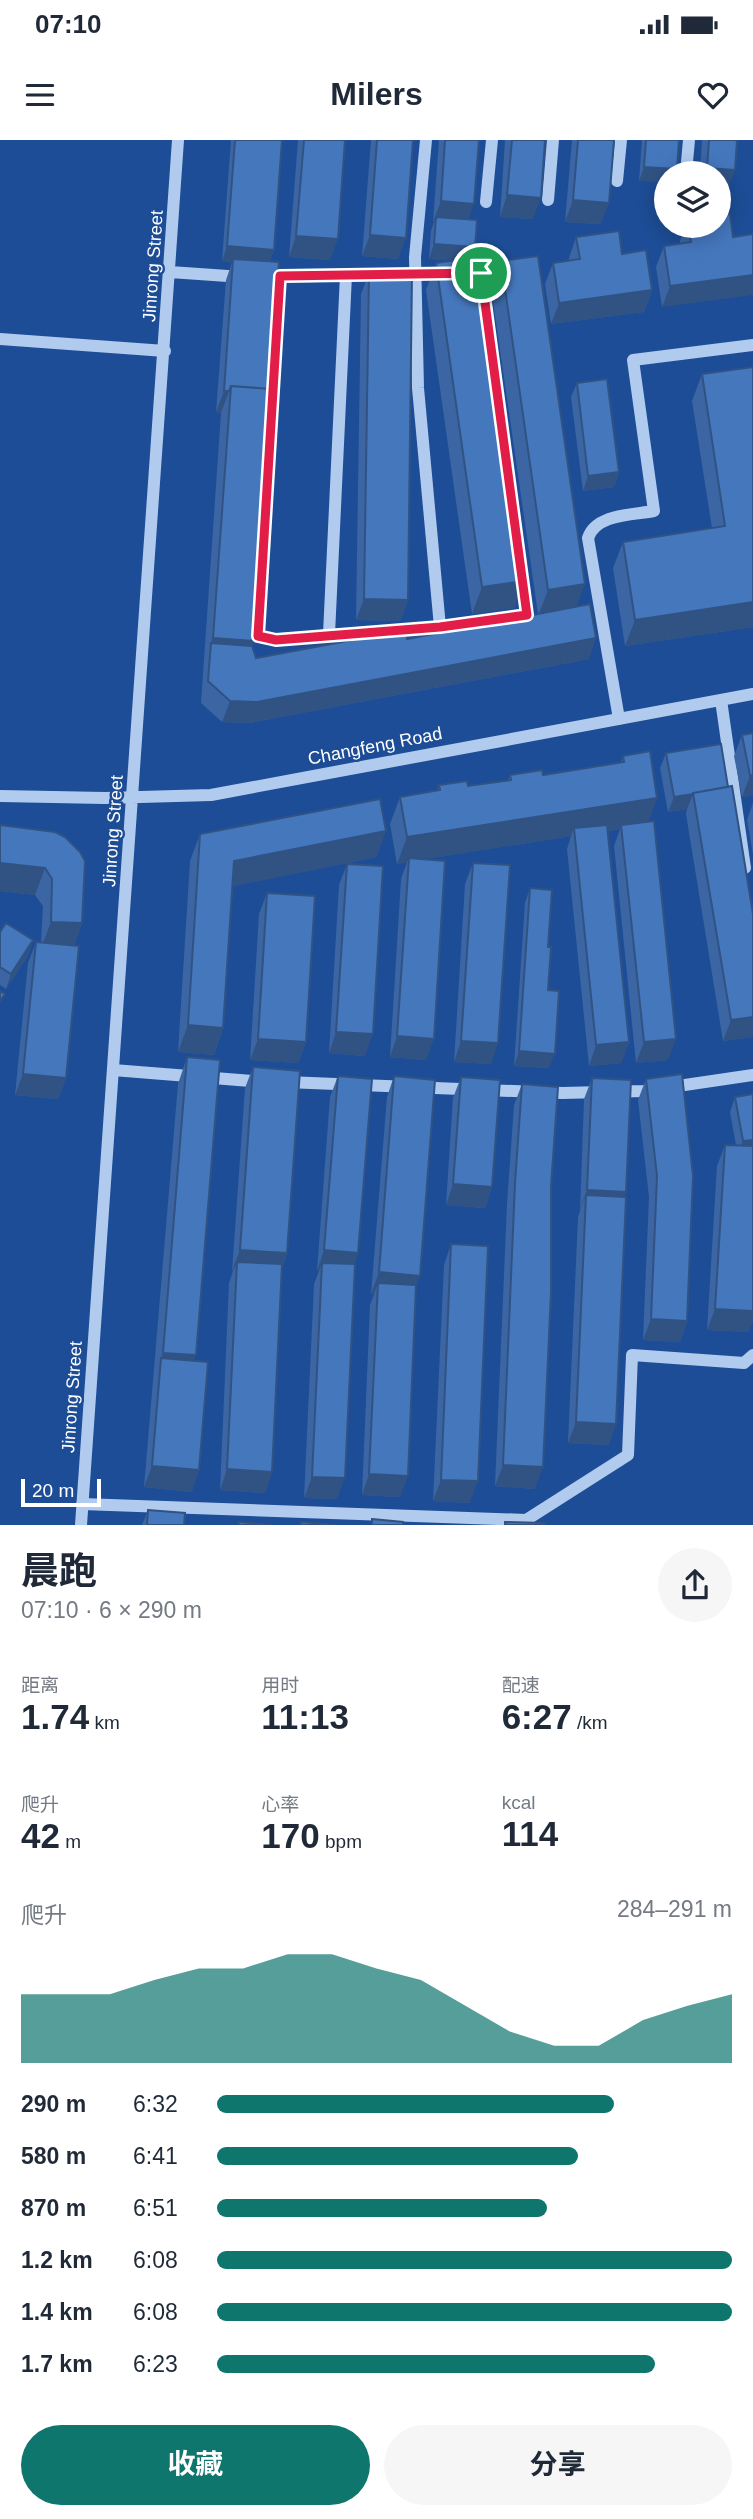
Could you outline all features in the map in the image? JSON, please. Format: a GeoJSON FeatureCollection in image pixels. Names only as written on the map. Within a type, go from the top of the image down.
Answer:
{"type":"FeatureCollection","features":[{"type":"Feature","properties":{"kind":"street","name":"Jinrong Street"},"geometry":{"type":"LineString","coordinates":[[81,1525],[178,140]]}},
{"type":"Feature","properties":{"kind":"street"},"geometry":{"type":"LineString","coordinates":[[426,140],[415,274],[418,388],[440,627]]}},
{"type":"Feature","properties":{"kind":"street"},"geometry":{"type":"LineString","coordinates":[[486,202],[492,140]]}},
{"type":"Feature","properties":{"kind":"street"},"geometry":{"type":"LineString","coordinates":[[548,200],[553,140]]}},
{"type":"Feature","properties":{"kind":"street"},"geometry":{"type":"LineString","coordinates":[[617,181],[621,140]]}},
{"type":"Feature","properties":{"kind":"street"},"geometry":{"type":"LineString","coordinates":[[687,161],[689,140]]}},
{"type":"Feature","properties":{"kind":"street"},"geometry":{"type":"LineString","coordinates":[[170,272],[239,277],[481,273],[497,396]]}},
{"type":"Feature","properties":{"kind":"street"},"geometry":{"type":"LineString","coordinates":[[329,634],[346,275]]}},
{"type":"Feature","properties":{"kind":"street"},"geometry":{"type":"LineString","coordinates":[[280,276],[258,636],[276,640],[440,627],[527,615],[519,560]]}},
{"type":"Feature","properties":{"kind":"street"},"geometry":{"type":"LineString","coordinates":[[0,339],[165,351]]}},
{"type":"Feature","properties":{"kind":"street"},"geometry":{"type":"LineString","coordinates":[[619,719],[588,538],[590,531],[600,522],[654,511],[634,360],[753,345]]}},
{"type":"Feature","properties":{"kind":"street","name":"Changfeng Road"},"geometry":{"type":"LineString","coordinates":[[0,796],[211,795],[753,694]]}},
{"type":"Feature","properties":{"kind":"street"},"geometry":{"type":"LineString","coordinates":[[721,700],[747,879]]}},
{"type":"Feature","properties":{"kind":"street"},"geometry":{"type":"LineString","coordinates":[[113,1070],[227,1080],[562,1093],[644,1090],[753,1075]]}},
{"type":"Feature","properties":{"kind":"street"},"geometry":{"type":"LineString","coordinates":[[82,1504],[526,1520],[628,1455],[632,1355],[744,1363],[753,1355]]}},
{"type":"Feature","properties":{"kind":"building"},"geometry":{"type":"Polygon","coordinates":[[[235,140],[282,140],[274,250],[227,246],[235,140]]]}},
{"type":"Feature","properties":{"kind":"building"},"geometry":{"type":"Polygon","coordinates":[[[304,140],[345,140],[338,239],[296,236],[304,140]]]}},
{"type":"Feature","properties":{"kind":"building"},"geometry":{"type":"Polygon","coordinates":[[[377,140],[413,140],[406,238],[370,235],[377,140]]]}},
{"type":"Feature","properties":{"kind":"building"},"geometry":{"type":"Polygon","coordinates":[[[445,140],[479,140],[474,204],[441,201],[445,140]]]}},
{"type":"Feature","properties":{"kind":"building"},"geometry":{"type":"Polygon","coordinates":[[[512,140],[545,140],[541,198],[507,195],[512,140]]]}},
{"type":"Feature","properties":{"kind":"building"},"geometry":{"type":"Polygon","coordinates":[[[578,140],[614,140],[609,203],[573,200],[578,140]]]}},
{"type":"Feature","properties":{"kind":"building"},"geometry":{"type":"Polygon","coordinates":[[[646,140],[679,140],[678,161],[654,161],[654,168],[644,167],[646,140]]]}},
{"type":"Feature","properties":{"kind":"building"},"geometry":{"type":"Polygon","coordinates":[[[709,140],[737,140],[735,170],[731,170],[731,161],[708,161],[709,140]]]}},
{"type":"Feature","properties":{"kind":"building"},"geometry":{"type":"Polygon","coordinates":[[[436,217],[477,220],[475,247],[434,244],[436,217]]]}},
{"type":"Feature","properties":{"kind":"building"},"geometry":{"type":"Polygon","coordinates":[[[731,222],[733,237],[753,234],[753,275],[670,286],[664,246],[691,242],[690,238],[731,238],[731,222]]]}},
{"type":"Feature","properties":{"kind":"building"},"geometry":{"type":"Polygon","coordinates":[[[619,231],[622,254],[646,250],[652,290],[559,303],[553,263],[580,259],[576,237],[619,231]]]}},
{"type":"Feature","properties":{"kind":"building"},"geometry":{"type":"Polygon","coordinates":[[[538,256],[585,584],[548,590],[501,261],[538,256]]]}},
{"type":"Feature","properties":{"kind":"building"},"geometry":{"type":"Polygon","coordinates":[[[478,257],[524,581],[482,587],[436,263],[478,257]]]}},
{"type":"Feature","properties":{"kind":"building"},"geometry":{"type":"Polygon","coordinates":[[[233,259],[279,262],[270,389],[231,386],[229,391],[224,391],[233,259]]]}},
{"type":"Feature","properties":{"kind":"building"},"geometry":{"type":"Polygon","coordinates":[[[369,273],[412,273],[408,600],[364,599],[369,273]]]}},
{"type":"Feature","properties":{"kind":"building"},"geometry":{"type":"Polygon","coordinates":[[[753,367],[753,602],[635,620],[623,542],[725,526],[702,374],[753,367]]]}},
{"type":"Feature","properties":{"kind":"building"},"geometry":{"type":"Polygon","coordinates":[[[607,379],[619,472],[588,476],[577,383],[607,379]]]}},
{"type":"Feature","properties":{"kind":"building"},"geometry":{"type":"Polygon","coordinates":[[[231,386],[272,389],[254,641],[213,638],[231,386]]]}},
{"type":"Feature","properties":{"kind":"building"},"geometry":{"type":"Polygon","coordinates":[[[590,604],[596,638],[257,702],[230,701],[208,681],[211,643],[252,646],[256,658],[406,630],[407,639],[590,604]]]}},
{"type":"Feature","properties":{"kind":"building"},"geometry":{"type":"Polygon","coordinates":[[[753,733],[753,775],[750,776],[742,735],[753,733]]]}},
{"type":"Feature","properties":{"kind":"building"},"geometry":{"type":"Polygon","coordinates":[[[721,744],[728,787],[674,797],[666,753],[721,744]]]}},
{"type":"Feature","properties":{"kind":"building"},"geometry":{"type":"Polygon","coordinates":[[[650,751],[657,798],[407,837],[400,797],[440,790],[439,785],[467,781],[468,786],[511,780],[510,775],[542,770],[543,775],[624,762],[623,756],[650,751]]]}},
{"type":"Feature","properties":{"kind":"building"},"geometry":{"type":"Polygon","coordinates":[[[732,786],[753,914],[753,1017],[731,1020],[693,793],[732,786]]]}},
{"type":"Feature","properties":{"kind":"building"},"geometry":{"type":"Polygon","coordinates":[[[380,799],[386,831],[234,861],[223,1028],[188,1025],[200,834],[380,799]]]}},
{"type":"Feature","properties":{"kind":"building"},"geometry":{"type":"Polygon","coordinates":[[[654,821],[676,1039],[644,1042],[621,825],[654,821]]]}},
{"type":"Feature","properties":{"kind":"building"},"geometry":{"type":"Polygon","coordinates":[[[0,825],[55,832],[65,837],[80,852],[85,861],[82,923],[51,922],[52,879],[45,868],[0,863],[0,825]]]}},
{"type":"Feature","properties":{"kind":"building"},"geometry":{"type":"Polygon","coordinates":[[[607,825],[629,1042],[596,1045],[574,828],[607,825]]]}},
{"type":"Feature","properties":{"kind":"building"},"geometry":{"type":"Polygon","coordinates":[[[409,858],[445,861],[434,1039],[397,1036],[409,858]]]}},
{"type":"Feature","properties":{"kind":"building"},"geometry":{"type":"Polygon","coordinates":[[[473,863],[510,865],[498,1043],[461,1041],[473,863]]]}},
{"type":"Feature","properties":{"kind":"building"},"geometry":{"type":"Polygon","coordinates":[[[347,864],[383,866],[373,1034],[336,1032],[347,864]]]}},
{"type":"Feature","properties":{"kind":"building"},"geometry":{"type":"Polygon","coordinates":[[[530,888],[552,890],[548,990],[559,991],[555,1054],[519,1051],[530,888]]]}},
{"type":"Feature","properties":{"kind":"building"},"geometry":{"type":"Polygon","coordinates":[[[267,893],[315,896],[306,1042],[258,1039],[267,893]]]}},
{"type":"Feature","properties":{"kind":"building"},"geometry":{"type":"Polygon","coordinates":[[[6,923],[33,940],[11,974],[0,967],[0,932],[6,923]]]}},
{"type":"Feature","properties":{"kind":"building"},"geometry":{"type":"Polygon","coordinates":[[[36,942],[79,946],[66,1078],[23,1074],[36,942]]]}},
{"type":"Feature","properties":{"kind":"building"},"geometry":{"type":"Polygon","coordinates":[[[187,1057],[220,1060],[196,1355],[163,1353],[187,1057]]]}},
{"type":"Feature","properties":{"kind":"building"},"geometry":{"type":"Polygon","coordinates":[[[253,1067],[300,1071],[287,1253],[240,1250],[253,1067]]]}},
{"type":"Feature","properties":{"kind":"building"},"geometry":{"type":"Polygon","coordinates":[[[682,1074],[693,1176],[687,1321],[651,1319],[657,1176],[646,1079],[682,1074]]]}},
{"type":"Feature","properties":{"kind":"building"},"geometry":{"type":"Polygon","coordinates":[[[338,1076],[372,1079],[358,1253],[324,1250],[338,1076]]]}},
{"type":"Feature","properties":{"kind":"building"},"geometry":{"type":"Polygon","coordinates":[[[394,1076],[435,1080],[420,1276],[379,1272],[394,1076]]]}},
{"type":"Feature","properties":{"kind":"building"},"geometry":{"type":"Polygon","coordinates":[[[461,1077],[500,1080],[492,1187],[453,1184],[461,1077]]]}},
{"type":"Feature","properties":{"kind":"building"},"geometry":{"type":"Polygon","coordinates":[[[592,1078],[631,1080],[626,1192],[587,1190],[592,1078]]]}},
{"type":"Feature","properties":{"kind":"building"},"geometry":{"type":"Polygon","coordinates":[[[522,1084],[558,1087],[551,1186],[551,1292],[543,1467],[503,1465],[522,1084]]]}},
{"type":"Feature","properties":{"kind":"building"},"geometry":{"type":"Polygon","coordinates":[[[753,1094],[753,1140],[743,1141],[735,1097],[753,1094]]]}},
{"type":"Feature","properties":{"kind":"building"},"geometry":{"type":"Polygon","coordinates":[[[725,1145],[753,1146],[753,1311],[715,1309],[725,1145]]]}},
{"type":"Feature","properties":{"kind":"building"},"geometry":{"type":"Polygon","coordinates":[[[586,1195],[626,1197],[616,1424],[576,1422],[586,1195]]]}},
{"type":"Feature","properties":{"kind":"building"},"geometry":{"type":"Polygon","coordinates":[[[451,1244],[488,1246],[478,1481],[441,1480],[451,1244]]]}},
{"type":"Feature","properties":{"kind":"building"},"geometry":{"type":"Polygon","coordinates":[[[237,1262],[282,1264],[272,1472],[227,1469],[237,1262]]]}},
{"type":"Feature","properties":{"kind":"building"},"geometry":{"type":"Polygon","coordinates":[[[322,1263],[355,1264],[345,1478],[312,1477],[322,1263]]]}},
{"type":"Feature","properties":{"kind":"building"},"geometry":{"type":"Polygon","coordinates":[[[378,1283],[416,1285],[408,1476],[369,1474],[378,1283]]]}},
{"type":"Feature","properties":{"kind":"building"},"geometry":{"type":"Polygon","coordinates":[[[161,1358],[208,1362],[199,1470],[152,1466],[161,1358]]]}},
{"type":"Feature","properties":{"kind":"building"},"geometry":{"type":"Polygon","coordinates":[[[148,1510],[185,1513],[184,1525],[147,1525],[148,1510]]]}},
{"type":"Feature","properties":{"kind":"building"},"geometry":{"type":"Polygon","coordinates":[[[372,1519],[403,1522],[403,1525],[372,1525],[372,1519]]]}},
{"type":"Feature","properties":{"kind":"building"},"geometry":{"type":"Polygon","coordinates":[[[239,1522],[272,1525],[239,1525],[239,1522]]]}},
{"type":"Feature","properties":{"kind":"building"},"geometry":{"type":"Polygon","coordinates":[[[301,1522],[337,1525],[301,1525],[301,1522]]]}},
{"type":"Feature","properties":{"kind":"building"},"geometry":{"type":"Polygon","coordinates":[[[505,1522],[545,1523],[545,1525],[505,1525],[505,1522]]]}},
{"type":"Feature","properties":{"kind":"route"},"geometry":{"type":"LineString","coordinates":[[481,273],[527,615],[440,627],[276,640],[258,636],[280,276],[481,273]]}}]}
